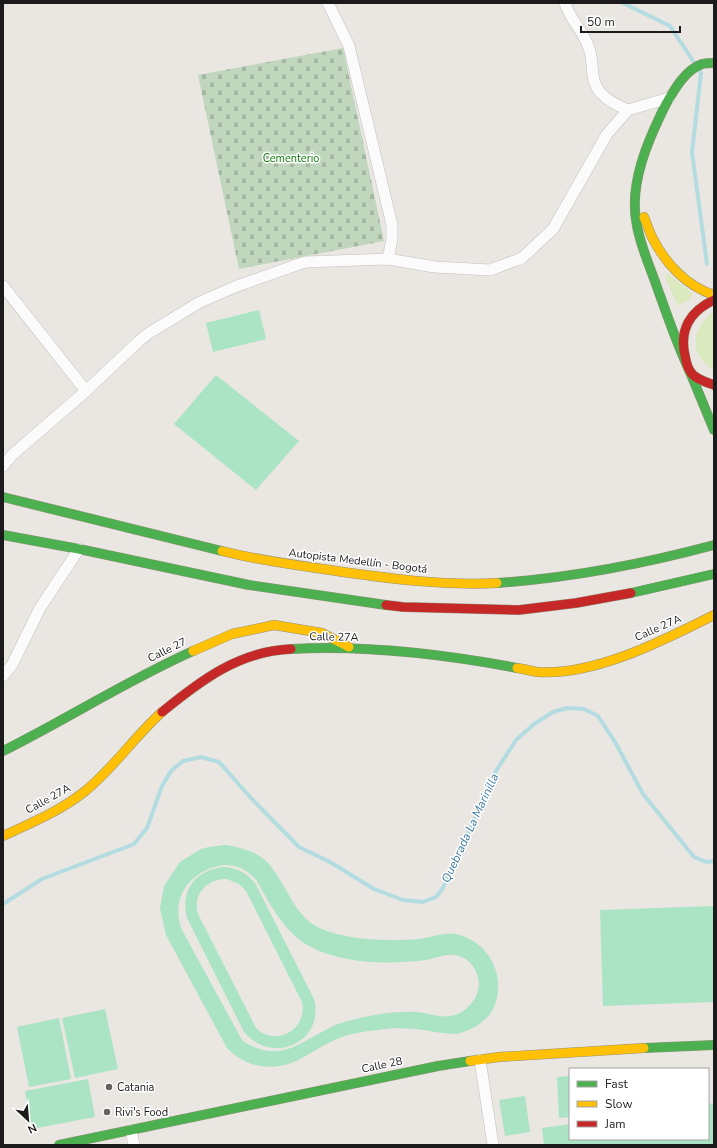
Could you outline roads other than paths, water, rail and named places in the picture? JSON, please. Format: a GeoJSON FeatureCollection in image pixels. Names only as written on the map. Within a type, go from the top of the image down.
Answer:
{"type":"FeatureCollection","features":[{"type":"Feature","properties":{"kind":"main road"},"geometry":{"type":"LineString","coordinates":[[714,63],[703,64],[690,72],[684,77],[669,98],[646,148],[637,183],[635,213],[639,235],[681,353],[714,430]]}},
{"type":"Feature","properties":{"kind":"main road"},"geometry":{"type":"LineString","coordinates":[[637,183],[645,220],[652,238],[680,274],[696,287],[714,295]]}},
{"type":"Feature","properties":{"kind":"main road"},"geometry":{"type":"LineString","coordinates":[[714,300],[704,304],[693,314],[686,328],[683,343],[690,372],[699,379],[714,385]]}},
{"type":"Feature","properties":{"kind":"main road","name":"Autopista Medellín - Bogotá"},"geometry":{"type":"LineString","coordinates":[[3,497],[249,558],[396,580],[454,583],[492,583],[538,580],[591,572],[664,558],[714,545]]}},
{"type":"Feature","properties":{"kind":"main road"},"geometry":{"type":"LineString","coordinates":[[3,535],[249,584],[403,607],[519,610],[576,603],[640,591],[714,574]]}},
{"type":"Feature","properties":{"kind":"main road"},"geometry":{"type":"LineString","coordinates":[[664,558],[676,548],[714,535]]}},
{"type":"Feature","properties":{"kind":"main road","name":"Calle 27A"},"geometry":{"type":"LineString","coordinates":[[3,836],[49,813],[84,792],[100,778],[160,714],[210,675],[253,655],[286,649],[353,649],[419,653],[538,672],[564,671],[593,666],[647,647],[714,615]]}},
{"type":"Feature","properties":{"kind":"main road","name":"Calle 27"},"geometry":{"type":"LineString","coordinates":[[3,751],[33,736],[118,688],[177,658],[232,634],[274,625],[322,633],[353,649]]}},
{"type":"Feature","properties":{"kind":"main road","name":"Calle 28"},"geometry":{"type":"LineString","coordinates":[[59,1145],[420,1069],[480,1060],[586,1051],[714,1045]]}},
{"type":"Feature","properties":{"kind":"street"},"geometry":{"type":"LineString","coordinates":[[328,3],[349,46],[392,226],[392,239],[388,259]]}},
{"type":"Feature","properties":{"kind":"street"},"geometry":{"type":"LineString","coordinates":[[565,3],[567,9],[586,40],[592,57],[593,76],[600,92],[611,103],[628,110]]}},
{"type":"Feature","properties":{"kind":"street"},"geometry":{"type":"LineString","coordinates":[[3,466],[12,455],[86,391],[139,341],[200,302],[237,286],[306,262],[388,259],[435,267],[490,270],[522,258],[553,229],[607,134],[628,110],[669,98]]}},
{"type":"Feature","properties":{"kind":"street"},"geometry":{"type":"LineString","coordinates":[[3,286],[86,391]]}},
{"type":"Feature","properties":{"kind":"street"},"geometry":{"type":"LineString","coordinates":[[3,676],[12,666],[40,608],[79,549]]}},
{"type":"Feature","properties":{"kind":"street"},"geometry":{"type":"LineString","coordinates":[[480,1060],[493,1145]]}},
{"type":"Feature","properties":{"kind":"street"},"geometry":{"type":"LineString","coordinates":[[131,1131],[134,1145]]}},
{"type":"Feature","properties":{"kind":"waterway"},"geometry":{"type":"LineString","coordinates":[[623,3],[670,26],[695,64]]}},
{"type":"Feature","properties":{"kind":"waterway"},"geometry":{"type":"LineString","coordinates":[[700,71],[692,152],[707,264]]}},
{"type":"Feature","properties":{"kind":"waterway","name":"Quebrada La Marinilla"},"geometry":{"type":"LineString","coordinates":[[3,904],[42,879],[134,844],[147,828],[162,786],[171,771],[183,761],[201,757],[219,762],[251,798],[299,847],[330,862],[374,889],[403,900],[423,902],[436,897],[443,888],[496,771],[516,740],[534,724],[553,712],[567,708],[584,709],[598,716],[615,742],[643,794],[694,857],[706,862],[714,861]]}},
{"type":"Feature","properties":{"kind":"place","name":"Catania"},"geometry":{"type":"Point","coordinates":[109,1087]}},
{"type":"Feature","properties":{"kind":"place","name":"Rivi's Food"},"geometry":{"type":"Point","coordinates":[107,1112]}},
{"type":"Feature","properties":{"kind":"park label","name":"Cementerio"},"geometry":{"type":"Point","coordinates":[291,158]}}]}
